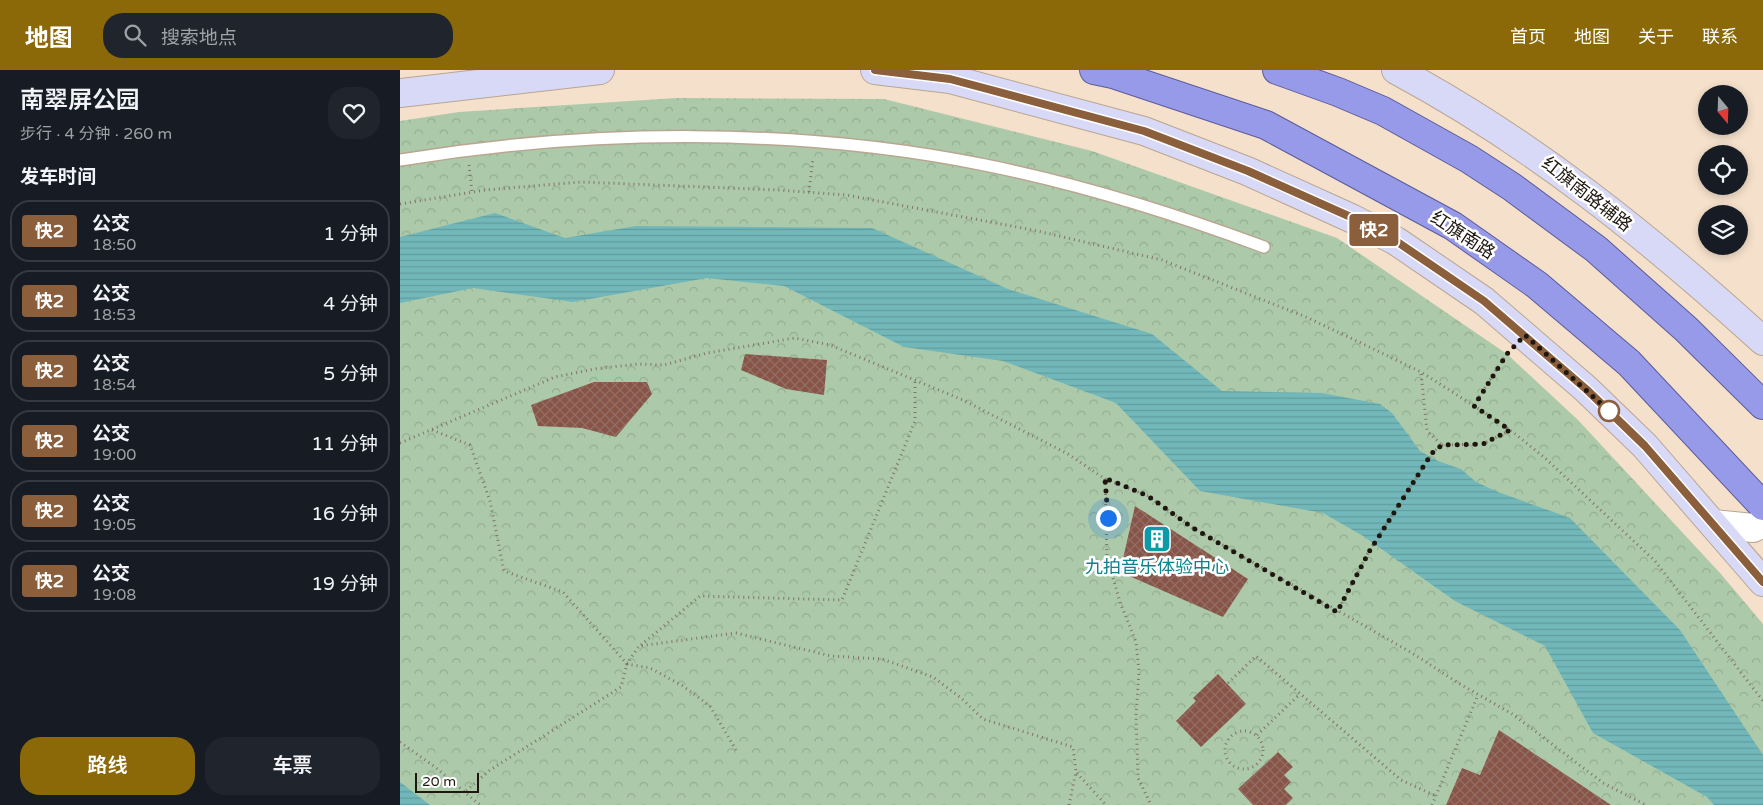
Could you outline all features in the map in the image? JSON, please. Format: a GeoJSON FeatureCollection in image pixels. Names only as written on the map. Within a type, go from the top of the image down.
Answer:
{"type":"FeatureCollection","features":[{"type":"Feature","properties":{"kind":"highway","name":"红旗南路"},"geometry":{"type":"LineString","coordinates":[[1094,70],[1113,74],[1266,125],[1453,226],[1536,285],[1629,363],[1763,506]]}},
{"type":"Feature","properties":{"kind":"highway"},"geometry":{"type":"LineString","coordinates":[[1277,70],[1383,111],[1469,159],[1512,187],[1596,249],[1686,329],[1763,405]]}},
{"type":"Feature","properties":{"kind":"main road"},"geometry":{"type":"LineString","coordinates":[[400,93],[600,70]]}},
{"type":"Feature","properties":{"kind":"main road"},"geometry":{"type":"LineString","coordinates":[[875,70],[950,79],[1054,105],[1144,131],[1248,171],[1353,218],[1396,241],[1484,301],[1586,389],[1645,446],[1763,582]]}},
{"type":"Feature","properties":{"kind":"main road","name":"红旗南路辅路"},"geometry":{"type":"LineString","coordinates":[[1396,70],[1454,101],[1551,164],[1705,288],[1763,341]]}},
{"type":"Feature","properties":{"kind":"street"},"geometry":{"type":"LineString","coordinates":[[1713,524],[1753,528],[1763,523]]}},
{"type":"Feature","properties":{"kind":"lane"},"geometry":{"type":"LineString","coordinates":[[400,160],[467,149],[629,136],[754,139],[871,147],[984,165],[1100,192],[1200,223],[1264,247]]}},
{"type":"Feature","properties":{"kind":"path"},"geometry":{"type":"LineString","coordinates":[[809,192],[814,143]]}},
{"type":"Feature","properties":{"kind":"path"},"geometry":{"type":"LineString","coordinates":[[467,149],[472,192]]}},
{"type":"Feature","properties":{"kind":"path"},"geometry":{"type":"LineString","coordinates":[[400,204],[472,192],[581,182],[809,192],[846,195],[1033,230],[1162,260],[1306,317],[1421,372],[1510,430],[1545,458],[1655,561],[1763,701]]}},
{"type":"Feature","properties":{"kind":"path"},"geometry":{"type":"LineString","coordinates":[[1474,406],[1507,354],[1525,335]]}},
{"type":"Feature","properties":{"kind":"path"},"geometry":{"type":"LineString","coordinates":[[400,443],[555,377],[594,369],[630,365],[664,365],[707,353],[795,338],[830,345],[963,400],[1068,454],[1105,478],[1148,496],[1193,528],[1337,612],[1412,653],[1478,695],[1514,715],[1603,783],[1646,805]]}},
{"type":"Feature","properties":{"kind":"path"},"geometry":{"type":"LineString","coordinates":[[1421,372],[1427,431],[1442,445]]}},
{"type":"Feature","properties":{"kind":"path"},"geometry":{"type":"LineString","coordinates":[[465,792],[490,770],[621,687],[627,664],[639,646],[700,596],[842,600],[915,421],[915,379]]}},
{"type":"Feature","properties":{"kind":"path"},"geometry":{"type":"LineString","coordinates":[[432,430],[470,445],[490,501],[504,571],[563,592],[627,664],[650,668],[683,686],[710,706],[736,750]]}},
{"type":"Feature","properties":{"kind":"path"},"geometry":{"type":"LineString","coordinates":[[1337,612],[1369,552],[1432,453],[1442,445],[1483,444],[1510,430]]}},
{"type":"Feature","properties":{"kind":"path"},"geometry":{"type":"LineString","coordinates":[[1105,478],[1107,557],[1120,602],[1136,642],[1139,671],[1136,715],[1138,778],[1151,805]]}},
{"type":"Feature","properties":{"kind":"path"},"geometry":{"type":"LineString","coordinates":[[639,646],[736,633],[831,656],[882,659],[933,677],[961,698],[983,719],[1073,746],[1076,772],[1069,805]]}},
{"type":"Feature","properties":{"kind":"path"},"geometry":{"type":"LineString","coordinates":[[1228,683],[1256,656],[1401,780],[1436,796]]}},
{"type":"Feature","properties":{"kind":"path"},"geometry":{"type":"LineString","coordinates":[[1257,736],[1300,694]]}},
{"type":"Feature","properties":{"kind":"path"},"geometry":{"type":"LineString","coordinates":[[1432,805],[1478,695]]}},
{"type":"Feature","properties":{"kind":"path"},"geometry":{"type":"LineString","coordinates":[[1245,730],[1257,736],[1263,746],[1258,763],[1247,769],[1240,769],[1229,763],[1224,751],[1228,738],[1232,734],[1245,730]]}},
{"type":"Feature","properties":{"kind":"path"},"geometry":{"type":"LineString","coordinates":[[400,742],[435,766],[480,805]]}},
{"type":"Feature","properties":{"kind":"path"},"geometry":{"type":"LineString","coordinates":[[1076,772],[1106,805]]}},
{"type":"Feature","properties":{"kind":"green space"},"geometry":{"type":"Polygon","coordinates":[[[677,98],[884,99],[1092,151],[1337,238],[1507,354],[1578,420],[1720,573],[1763,624],[1763,805],[400,805],[400,121],[459,112],[677,98]]]}},
{"type":"Feature","properties":{"kind":"water"},"geometry":{"type":"Polygon","coordinates":[[[495,213],[565,238],[636,226],[872,228],[1008,289],[1152,334],[1222,391],[1322,393],[1380,404],[1392,413],[1420,451],[1438,461],[1461,469],[1476,482],[1498,492],[1570,518],[1680,630],[1763,755],[1763,805],[1714,805],[1707,797],[1593,733],[1545,646],[1455,601],[1363,536],[1323,513],[1200,491],[1116,403],[1003,361],[904,347],[784,286],[707,278],[573,302],[473,288],[400,303],[400,237],[495,213]]]}},
{"type":"Feature","properties":{"kind":"water"},"geometry":{"type":"Polygon","coordinates":[[[400,782],[430,805],[400,805],[400,782]]]}},
{"type":"Feature","properties":{"kind":"building"},"geometry":{"type":"Polygon","coordinates":[[[745,354],[827,360],[824,395],[786,389],[741,370],[745,354]]]}},
{"type":"Feature","properties":{"kind":"building"},"geometry":{"type":"Polygon","coordinates":[[[594,382],[647,382],[652,394],[616,437],[582,428],[538,426],[531,405],[594,382]]]}},
{"type":"Feature","properties":{"kind":"building","name":"九拍音乐体验中心"},"geometry":{"type":"Polygon","coordinates":[[[1135,506],[1248,579],[1223,617],[1120,572],[1135,506]]]}},
{"type":"Feature","properties":{"kind":"building"},"geometry":{"type":"Polygon","coordinates":[[[1218,674],[1246,704],[1201,747],[1176,721],[1196,701],[1193,698],[1218,674]]]}},
{"type":"Feature","properties":{"kind":"building"},"geometry":{"type":"Polygon","coordinates":[[[1499,730],[1611,805],[1446,805],[1462,768],[1480,775],[1499,730]]]}},
{"type":"Feature","properties":{"kind":"building"},"geometry":{"type":"Polygon","coordinates":[[[1278,752],[1293,767],[1284,775],[1291,782],[1284,789],[1293,798],[1286,805],[1253,805],[1238,789],[1278,752]]]}},
{"type":"Feature","properties":{"kind":"bus line","name":"快2"},"geometry":{"type":"LineString","coordinates":[[875,70],[950,79],[1054,105],[1144,131],[1248,171],[1353,218],[1396,241],[1484,301],[1586,389],[1645,446],[1763,582]]}},
{"type":"Feature","properties":{"kind":"place","name":"九拍音乐体验中心"},"geometry":{"type":"Point","coordinates":[1157,539]}},
{"type":"Feature","properties":{"kind":"route"},"geometry":{"type":"LineString","coordinates":[[1108,518],[1105,478],[1148,496],[1193,528],[1337,612],[1351,582],[1432,453],[1442,445],[1483,444],[1510,430],[1474,406],[1507,354],[1525,335],[1609,411]]}}]}
